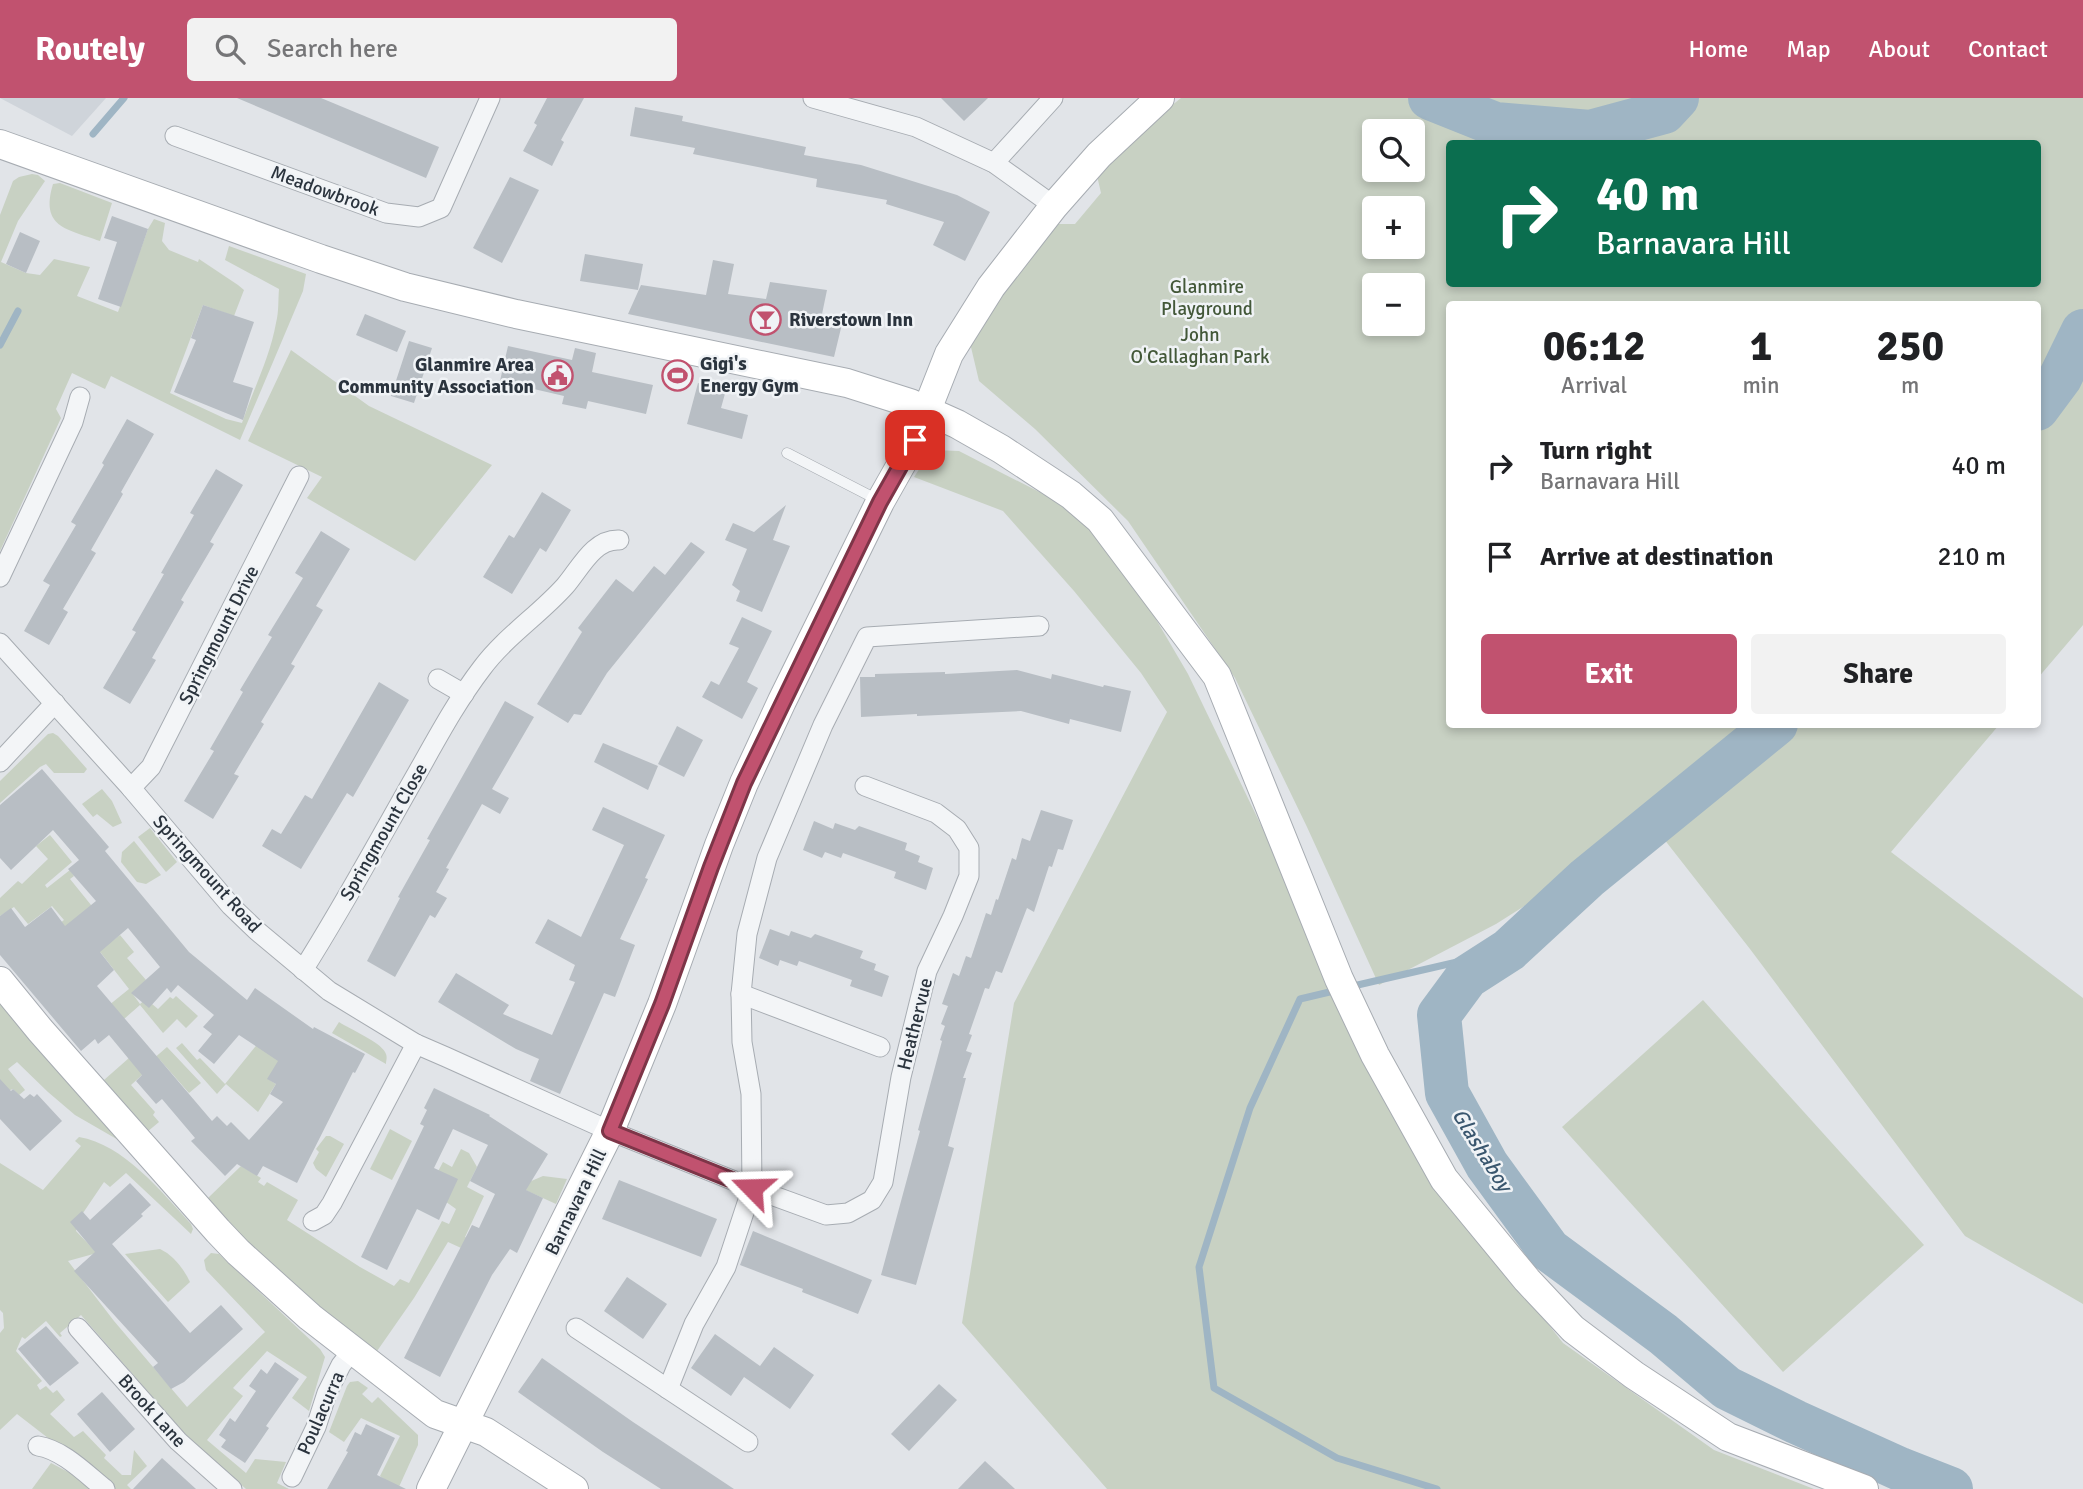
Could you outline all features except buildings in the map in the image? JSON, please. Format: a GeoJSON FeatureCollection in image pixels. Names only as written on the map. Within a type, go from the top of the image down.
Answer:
{"type":"FeatureCollection","features":[{"type":"Feature","properties":{"kind":"main road","name":"Barnavara Hill"},"geometry":{"type":"LineString","coordinates":[[431,1489],[610,1131],[662,1004],[709,871],[744,783],[880,502],[915,440],[938,377],[965,326],[991,287],[1054,206],[1099,155],[1160,98]]}},
{"type":"Feature","properties":{"kind":"main road"},"geometry":{"type":"LineString","coordinates":[[0,144],[405,287],[516,314],[847,383],[928,410],[957,424],[1070,495],[1100,520],[1217,676],[1339,979],[1375,1055],[1444,1179],[1527,1280],[1573,1329],[1634,1375],[1728,1437],[1864,1489]]}},
{"type":"Feature","properties":{"kind":"main road"},"geometry":{"type":"LineString","coordinates":[[0,981],[218,1231],[310,1317],[435,1414],[486,1432],[574,1489]]}},
{"type":"Feature","properties":{"kind":"street","name":"Meadowbrook"},"geometry":{"type":"LineString","coordinates":[[175,136],[386,213],[419,217],[441,208],[490,98]]}},
{"type":"Feature","properties":{"kind":"street"},"geometry":{"type":"LineString","coordinates":[[813,98],[916,127],[994,163],[1054,206]]}},
{"type":"Feature","properties":{"kind":"street"},"geometry":{"type":"LineString","coordinates":[[994,163],[1053,98]]}},
{"type":"Feature","properties":{"kind":"street"},"geometry":{"type":"LineString","coordinates":[[0,577],[73,422],[80,397]]}},
{"type":"Feature","properties":{"kind":"street","name":"Springmount Drive"},"geometry":{"type":"LineString","coordinates":[[131,788],[151,767],[299,476]]}},
{"type":"Feature","properties":{"kind":"street","name":"Springmount Close"},"geometry":{"type":"LineString","coordinates":[[303,970],[483,666],[565,586],[590,554],[609,540],[619,540]]}},
{"type":"Feature","properties":{"kind":"street"},"geometry":{"type":"LineString","coordinates":[[668,1389],[694,1324],[726,1268],[752,1188],[751,1094],[743,1042],[741,994],[747,934],[767,858],[823,725],[867,637],[1039,626]]}},
{"type":"Feature","properties":{"kind":"street","name":"Springmount Road"},"geometry":{"type":"LineString","coordinates":[[0,643],[131,788],[231,906],[329,991],[416,1044],[610,1131]]}},
{"type":"Feature","properties":{"kind":"street"},"geometry":{"type":"LineString","coordinates":[[438,679],[464,694]]}},
{"type":"Feature","properties":{"kind":"street"},"geometry":{"type":"LineString","coordinates":[[0,762],[55,703]]}},
{"type":"Feature","properties":{"kind":"street","name":"Heathervue"},"geometry":{"type":"LineString","coordinates":[[610,1131],[826,1215],[848,1213],[872,1200],[884,1182],[901,1077],[927,971],[969,876],[969,848],[957,829],[936,813],[864,786]]}},
{"type":"Feature","properties":{"kind":"street","name":"Heathervue"},"geometry":{"type":"LineString","coordinates":[[741,994],[880,1047]]}},
{"type":"Feature","properties":{"kind":"street"},"geometry":{"type":"LineString","coordinates":[[313,1221],[324,1215],[332,1203],[416,1044]]}},
{"type":"Feature","properties":{"kind":"street","name":"Brook Lane"},"geometry":{"type":"LineString","coordinates":[[78,1328],[178,1441],[232,1489]]}},
{"type":"Feature","properties":{"kind":"street"},"geometry":{"type":"LineString","coordinates":[[576,1328],[748,1442]]}},
{"type":"Feature","properties":{"kind":"street","name":"Poulacurra"},"geometry":{"type":"LineString","coordinates":[[292,1477],[316,1427],[327,1393],[352,1350]]}},
{"type":"Feature","properties":{"kind":"street"},"geometry":{"type":"LineString","coordinates":[[38,1446],[59,1453],[105,1489]]}},
{"type":"Feature","properties":{"kind":"lane"},"geometry":{"type":"LineString","coordinates":[[787,453],[880,502]]}},
{"type":"Feature","properties":{"kind":"shaded area"},"geometry":{"type":"Polygon","coordinates":[[[0,98],[106,98],[72,136],[0,98]]]}},
{"type":"Feature","properties":{"kind":"green space","name":"John O'Callaghan Park"},"geometry":{"type":"Polygon","coordinates":[[[1181,98],[1435,98],[1590,132],[1627,121],[1462,98],[1650,98],[1631,121],[1664,112],[1677,98],[2083,98],[2083,313],[2041,381],[2041,301],[1446,301],[1446,728],[1996,728],[1891,852],[2083,998],[2083,1304],[1965,1236],[1750,949],[1653,825],[1496,924],[1379,985],[1235,678],[1128,521],[1035,429],[979,381],[970,343],[1049,224],[1075,224],[1101,193],[1095,167],[1181,98]]]}},
{"type":"Feature","properties":{"kind":"green space"},"geometry":{"type":"Polygon","coordinates":[[[32,174],[45,181],[18,221],[1,262],[26,273],[40,275],[54,259],[90,267],[77,296],[118,312],[154,219],[165,223],[162,241],[169,250],[198,262],[199,259],[244,290],[234,316],[203,305],[170,393],[226,419],[242,423],[273,336],[278,315],[279,289],[225,260],[229,246],[306,274],[303,291],[240,440],[111,376],[105,389],[72,373],[56,409],[61,418],[0,551],[0,215],[13,181],[32,174]]]}},
{"type":"Feature","properties":{"kind":"green space"},"geometry":{"type":"Polygon","coordinates":[[[60,183],[112,203],[100,241],[67,229],[53,218],[50,198],[53,184],[60,183]]]}},
{"type":"Feature","properties":{"kind":"green space"},"geometry":{"type":"Polygon","coordinates":[[[291,350],[369,406],[492,465],[415,561],[307,498],[322,477],[248,441],[291,350]]]}},
{"type":"Feature","properties":{"kind":"green space"},"geometry":{"type":"Polygon","coordinates":[[[2083,352],[2083,625],[2041,674],[2041,423],[2067,394],[2083,352]]]}},
{"type":"Feature","properties":{"kind":"green space"},"geometry":{"type":"Polygon","coordinates":[[[932,450],[959,451],[1053,499],[1081,518],[1133,580],[1188,674],[1344,997],[1439,1185],[1563,1343],[1714,1450],[1814,1489],[1107,1489],[962,1323],[1014,1003],[1167,712],[1141,673],[1074,591],[1003,511],[914,477],[932,450]]]}},
{"type":"Feature","properties":{"kind":"green space"},"geometry":{"type":"Polygon","coordinates":[[[53,733],[87,769],[84,773],[54,773],[46,764],[0,803],[0,781],[48,734],[53,733]]]}},
{"type":"Feature","properties":{"kind":"green space"},"geometry":{"type":"Polygon","coordinates":[[[102,789],[112,801],[122,823],[113,827],[97,814],[93,817],[82,804],[102,789]]]}},
{"type":"Feature","properties":{"kind":"green space"},"geometry":{"type":"Polygon","coordinates":[[[150,828],[177,862],[166,872],[138,837],[150,828]]]}},
{"type":"Feature","properties":{"kind":"green space"},"geometry":{"type":"Polygon","coordinates":[[[50,835],[72,862],[45,885],[47,888],[70,870],[74,876],[70,879],[91,905],[112,941],[120,935],[134,952],[127,958],[146,980],[132,993],[140,1004],[146,999],[158,1009],[170,997],[173,999],[176,996],[198,1016],[186,1028],[177,1019],[163,1033],[140,1005],[116,1026],[103,1010],[129,989],[101,953],[59,924],[64,920],[52,906],[28,924],[14,907],[0,916],[0,898],[18,881],[22,884],[48,859],[36,846],[50,835]]]}},
{"type":"Feature","properties":{"kind":"green space"},"geometry":{"type":"Polygon","coordinates":[[[134,841],[161,875],[146,884],[137,882],[121,862],[122,852],[134,841]]]}},
{"type":"Feature","properties":{"kind":"green space"},"geometry":{"type":"Polygon","coordinates":[[[0,1000],[127,1145],[75,1115],[17,1062],[8,1069],[25,1090],[19,1095],[13,1089],[0,1094],[0,1000]]]}},
{"type":"Feature","properties":{"kind":"green space"},"geometry":{"type":"Polygon","coordinates":[[[1703,1000],[1924,1245],[1783,1372],[1562,1127],[1703,1000]]]}},
{"type":"Feature","properties":{"kind":"green space"},"geometry":{"type":"Polygon","coordinates":[[[339,1022],[382,1048],[386,1055],[386,1064],[332,1033],[339,1022]]]}},
{"type":"Feature","properties":{"kind":"green space"},"geometry":{"type":"Polygon","coordinates":[[[264,1036],[290,1055],[268,1079],[276,1084],[258,1112],[226,1084],[217,1094],[176,1048],[182,1043],[225,1084],[264,1036]]]}},
{"type":"Feature","properties":{"kind":"green space"},"geometry":{"type":"Polygon","coordinates":[[[167,1047],[201,1083],[189,1093],[160,1060],[152,1060],[167,1047]]]}},
{"type":"Feature","properties":{"kind":"green space"},"geometry":{"type":"Polygon","coordinates":[[[129,1058],[143,1074],[131,1085],[155,1112],[153,1115],[159,1122],[147,1132],[104,1080],[129,1058]]]}},
{"type":"Feature","properties":{"kind":"green space"},"geometry":{"type":"Polygon","coordinates":[[[390,1129],[412,1141],[392,1180],[370,1169],[390,1129]]]}},
{"type":"Feature","properties":{"kind":"green space"},"geometry":{"type":"Polygon","coordinates":[[[326,1136],[344,1144],[326,1177],[313,1163],[319,1152],[316,1149],[326,1136]]]}},
{"type":"Feature","properties":{"kind":"green space"},"geometry":{"type":"Polygon","coordinates":[[[79,1137],[111,1149],[141,1171],[193,1229],[191,1234],[126,1173],[110,1187],[104,1182],[83,1213],[76,1231],[97,1253],[68,1261],[114,1321],[187,1407],[265,1332],[206,1270],[204,1260],[211,1253],[219,1254],[320,1349],[325,1357],[309,1411],[292,1398],[307,1377],[267,1351],[233,1388],[243,1396],[207,1440],[246,1473],[255,1459],[286,1462],[277,1483],[289,1489],[246,1489],[185,1434],[81,1315],[60,1333],[60,1337],[46,1321],[25,1339],[22,1337],[16,1351],[42,1381],[37,1385],[40,1390],[46,1386],[53,1393],[57,1390],[65,1400],[50,1414],[74,1437],[83,1431],[106,1455],[104,1458],[122,1475],[131,1475],[134,1450],[147,1466],[127,1485],[131,1489],[114,1489],[17,1414],[0,1430],[0,1333],[4,1328],[3,1313],[0,1310],[0,1163],[43,1190],[81,1146],[75,1141],[79,1137]]]}},
{"type":"Feature","properties":{"kind":"green space"},"geometry":{"type":"Polygon","coordinates":[[[461,1149],[469,1153],[477,1167],[467,1187],[484,1196],[465,1237],[488,1248],[483,1258],[448,1242],[375,1354],[245,1245],[208,1198],[241,1166],[261,1178],[258,1182],[264,1186],[267,1182],[298,1200],[287,1220],[394,1286],[400,1279],[409,1283],[442,1221],[449,1224],[456,1209],[435,1194],[435,1177],[443,1162],[452,1167],[461,1149]]]}},
{"type":"Feature","properties":{"kind":"green space"},"geometry":{"type":"Polygon","coordinates":[[[543,1176],[567,1179],[556,1204],[523,1189],[529,1182],[543,1176]]]}},
{"type":"Feature","properties":{"kind":"green space"},"geometry":{"type":"Polygon","coordinates":[[[160,1249],[178,1263],[190,1282],[168,1302],[125,1254],[160,1249]]]}},
{"type":"Feature","properties":{"kind":"green space"},"geometry":{"type":"Polygon","coordinates":[[[358,1381],[368,1388],[362,1394],[372,1403],[378,1397],[418,1435],[418,1445],[398,1489],[380,1476],[400,1436],[361,1418],[344,1442],[329,1432],[347,1386],[350,1382],[358,1381]]]}},
{"type":"Feature","properties":{"kind":"green space"},"geometry":{"type":"Polygon","coordinates":[[[51,1463],[72,1474],[90,1489],[32,1489],[51,1463]]]}},
{"type":"Feature","properties":{"kind":"waterway"},"geometry":{"type":"LineString","coordinates":[[93,134],[124,98]]}},
{"type":"Feature","properties":{"kind":"waterway","name":"Glashaboy"},"geometry":{"type":"LineString","coordinates":[[1430,98],[1495,124],[1590,132],[1664,112],[1677,98]]}},
{"type":"Feature","properties":{"kind":"waterway"},"geometry":{"type":"LineString","coordinates":[[0,345],[18,311]]}},
{"type":"Feature","properties":{"kind":"waterway","name":"Glashaboy"},"geometry":{"type":"LineString","coordinates":[[2041,404],[2060,378],[2083,331]]}},
{"type":"Feature","properties":{"kind":"waterway","name":"Glashaboy"},"geometry":{"type":"LineString","coordinates":[[1771,728],[1587,878],[1509,950],[1467,977],[1439,1015],[1447,1093],[1487,1165],[1549,1250],[1663,1334],[1727,1388],[1900,1469],[1951,1489]]}},
{"type":"Feature","properties":{"kind":"waterway"},"geometry":{"type":"LineString","coordinates":[[1349,987],[1509,950]]}},
{"type":"Feature","properties":{"kind":"waterway"},"geometry":{"type":"LineString","coordinates":[[1338,990],[1300,999],[1250,1108],[1199,1267],[1214,1388],[1337,1458],[1437,1489]]}},
{"type":"Feature","properties":{"kind":"place","name":"Riverstown Inn"},"geometry":{"type":"Point","coordinates":[766,320]}},
{"type":"Feature","properties":{"kind":"place","name":"Gigi's Energy Gym"},"geometry":{"type":"Point","coordinates":[677,375]}},
{"type":"Feature","properties":{"kind":"place","name":"Glanmire Area Community Association"},"geometry":{"type":"Point","coordinates":[557,376]}},
{"type":"Feature","properties":{"kind":"route"},"geometry":{"type":"LineString","coordinates":[[752,1188],[610,1131],[662,1004],[744,783],[880,502],[915,440]]}},
{"type":"Feature","properties":{"kind":"park label","name":"Glanmire Playground"},"geometry":{"type":"Point","coordinates":[1207,298]}}]}
